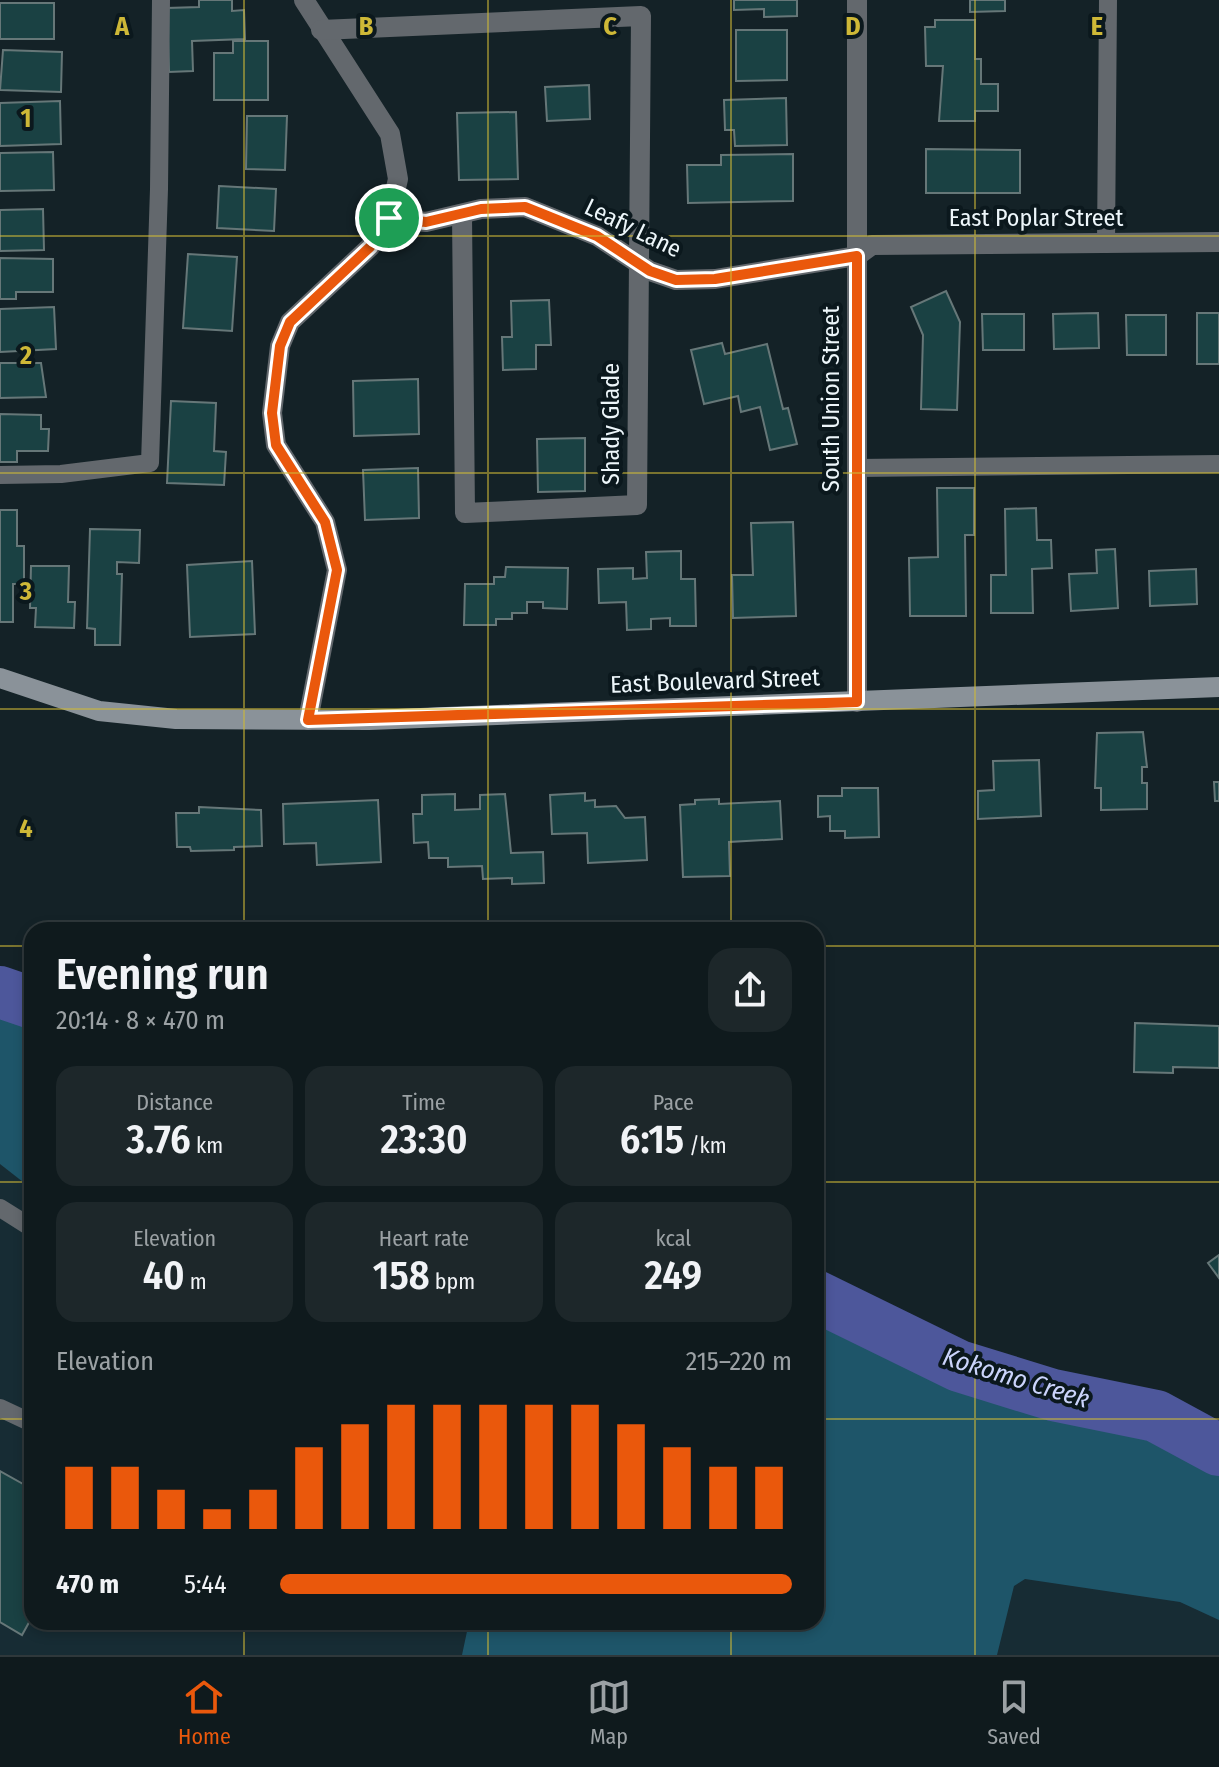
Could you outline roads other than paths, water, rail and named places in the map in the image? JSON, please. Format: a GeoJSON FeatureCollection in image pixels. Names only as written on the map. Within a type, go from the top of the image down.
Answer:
{"type":"FeatureCollection","features":[{"type":"Feature","properties":{"kind":"main road","name":"East Boulevard Street"},"geometry":{"type":"LineString","coordinates":[[0,678],[99,711],[176,719],[308,720],[1219,687]]}},
{"type":"Feature","properties":{"kind":"street"},"geometry":{"type":"LineString","coordinates":[[304,0],[390,134],[398,179],[389,218],[370,247],[290,322],[280,346],[272,413],[276,445],[325,522],[337,570],[308,720]]}},
{"type":"Feature","properties":{"kind":"street","name":"South Union Street"},"geometry":{"type":"LineString","coordinates":[[857,0],[857,702]]}},
{"type":"Feature","properties":{"kind":"street","name":"Shady Glade"},"geometry":{"type":"LineString","coordinates":[[321,30],[641,16],[637,505],[465,513],[462,215]]}},
{"type":"Feature","properties":{"kind":"street","name":"Leafy Lane"},"geometry":{"type":"LineString","coordinates":[[389,218],[426,222],[481,209],[525,207],[597,236],[637,263],[676,280],[715,279],[857,256]]}},
{"type":"Feature","properties":{"kind":"street","name":"East Poplar Street"},"geometry":{"type":"LineString","coordinates":[[857,256],[872,245],[1219,242]]}},
{"type":"Feature","properties":{"kind":"lane"},"geometry":{"type":"LineString","coordinates":[[0,475],[61,474],[150,463],[159,189],[161,0]]}},
{"type":"Feature","properties":{"kind":"lane"},"geometry":{"type":"LineString","coordinates":[[1106,244],[1108,0]]}},
{"type":"Feature","properties":{"kind":"lane"},"geometry":{"type":"LineString","coordinates":[[857,468],[1219,464]]}},
{"type":"Feature","properties":{"kind":"lane"},"geometry":{"type":"LineString","coordinates":[[0,1208],[24,1223]]}},
{"type":"Feature","properties":{"kind":"lane"},"geometry":{"type":"LineString","coordinates":[[0,1408],[24,1419]]}},
{"type":"Feature","properties":{"kind":"waterway","name":"Kokomo Creek"},"geometry":{"type":"LineString","coordinates":[[0,992],[24,1000]]}},
{"type":"Feature","properties":{"kind":"waterway","name":"Kokomo Creek"},"geometry":{"type":"LineString","coordinates":[[824,1300],[959,1366],[1053,1395],[1156,1416],[1219,1450]]}}]}
